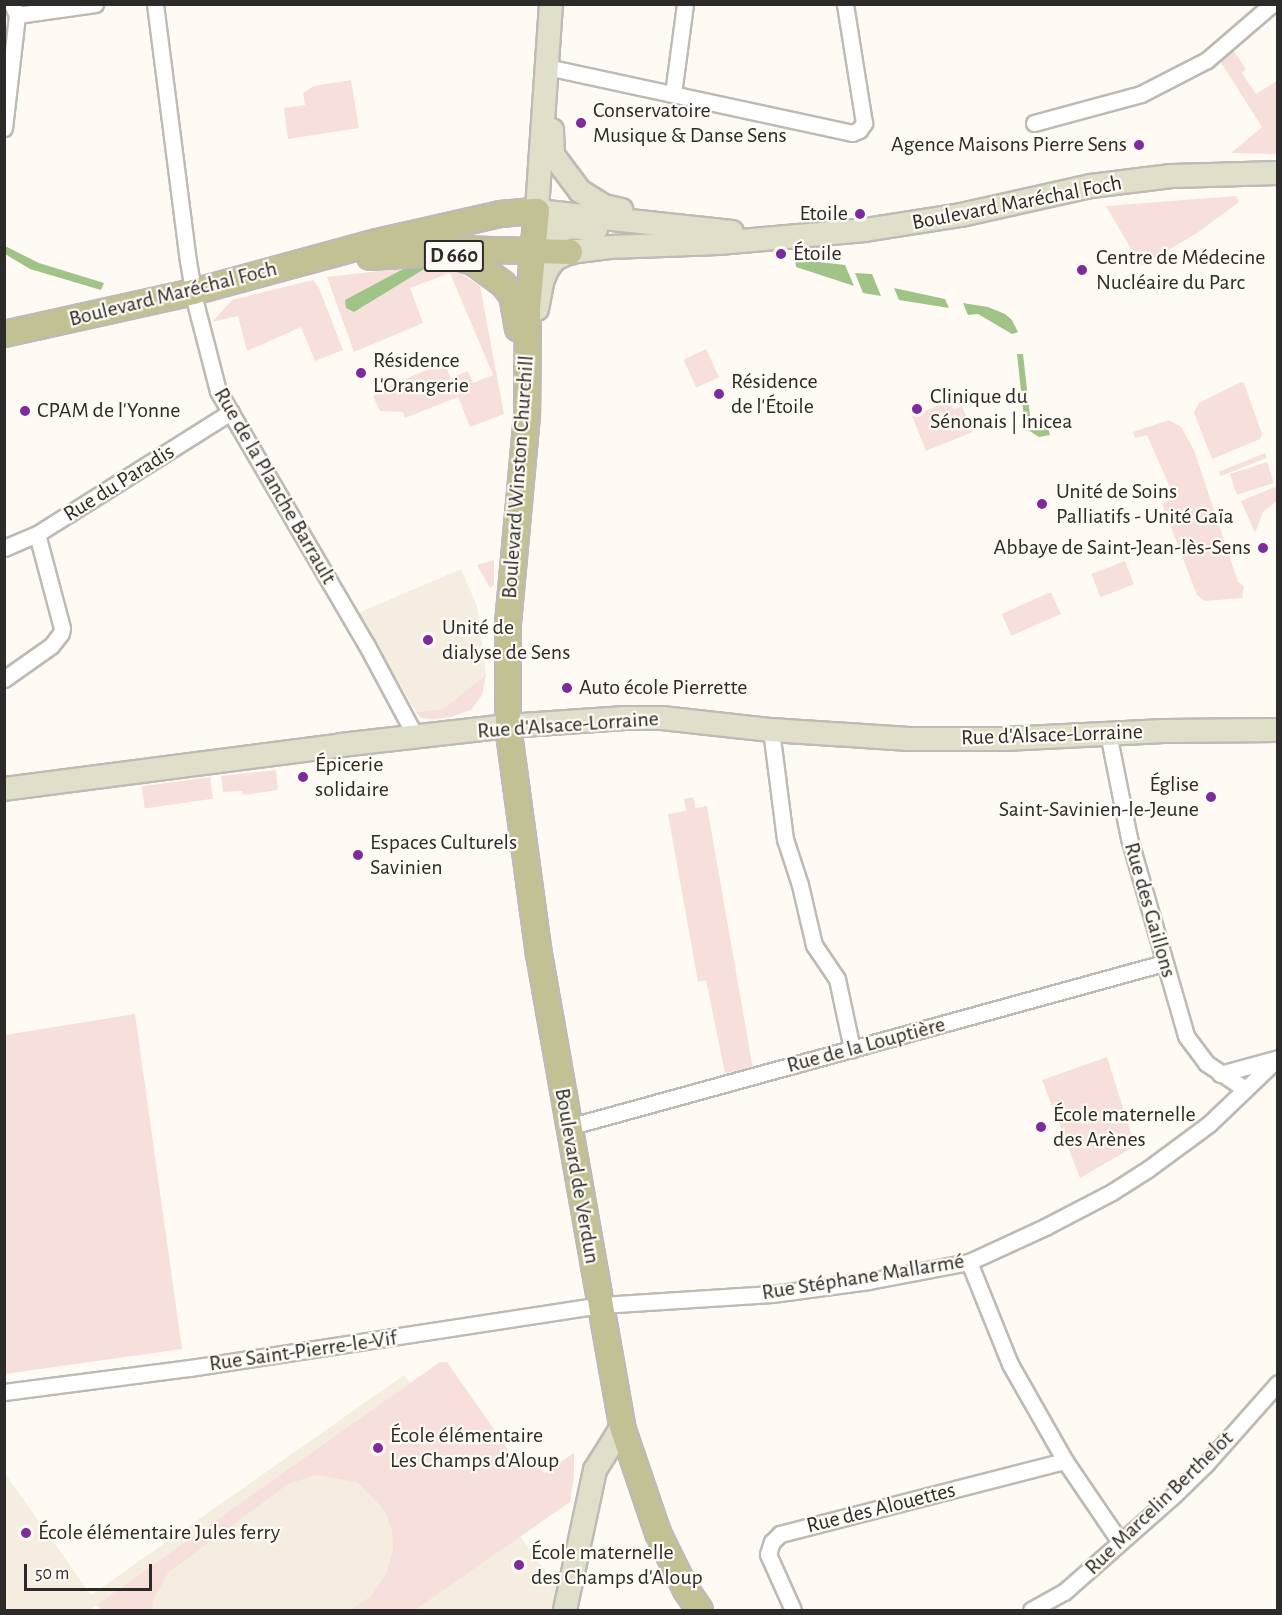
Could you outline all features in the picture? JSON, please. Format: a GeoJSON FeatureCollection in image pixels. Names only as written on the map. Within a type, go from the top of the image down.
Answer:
{"type":"FeatureCollection","features":[{"type":"Feature","properties":{"kind":"main road"},"geometry":{"type":"LineString","coordinates":[[551,4],[551,141],[554,155],[580,191],[604,206],[694,226]]}},
{"type":"Feature","properties":{"kind":"main road"},"geometry":{"type":"LineString","coordinates":[[559,4],[535,232],[549,233],[571,227],[756,237]]}},
{"type":"Feature","properties":{"kind":"main road","name":"Boulevard Maréchal Foch"},"geometry":{"type":"LineString","coordinates":[[535,232],[570,252],[610,247],[719,243],[756,237],[804,236],[935,220],[1073,189],[1130,181],[1171,176],[1278,173]]}},
{"type":"Feature","properties":{"kind":"main road","name":"Boulevard Maréchal Foch"},"geometry":{"type":"LineString","coordinates":[[4,334],[193,292],[377,242],[501,242],[535,232],[694,226],[723,229],[756,237]]}},
{"type":"Feature","properties":{"kind":"main road","name":"Boulevard Maréchal Foch"},"geometry":{"type":"LineString","coordinates":[[341,250],[489,249],[535,232]]}},
{"type":"Feature","properties":{"kind":"main road","name":"Boulevard Winston Churchill"},"geometry":{"type":"LineString","coordinates":[[508,726],[508,622],[527,415],[528,300],[535,232]]}},
{"type":"Feature","properties":{"kind":"main road"},"geometry":{"type":"LineString","coordinates":[[527,415],[538,298],[543,279],[555,259],[570,252]]}},
{"type":"Feature","properties":{"kind":"main road","name":"D 660"},"geometry":{"type":"LineString","coordinates":[[263,272],[401,253],[448,254],[473,262],[503,284],[512,295],[517,314],[527,415]]}},
{"type":"Feature","properties":{"kind":"main road","name":"Rue d'Alsace-Lorraine"},"geometry":{"type":"LineString","coordinates":[[4,789],[412,736],[508,726],[645,717],[909,739],[1005,739],[1278,730]]}},
{"type":"Feature","properties":{"kind":"main road","name":"Boulevard de Verdun"},"geometry":{"type":"LineString","coordinates":[[508,726],[539,954],[622,1427],[658,1533],[686,1590],[700,1611]]}},
{"type":"Feature","properties":{"kind":"main road"},"geometry":{"type":"LineString","coordinates":[[565,1611],[595,1470],[622,1427]]}},
{"type":"Feature","properties":{"kind":"street"},"geometry":{"type":"LineString","coordinates":[[4,128],[15,10],[95,4]]}},
{"type":"Feature","properties":{"kind":"street","name":"Rue de la Planche Barrault"},"geometry":{"type":"LineString","coordinates":[[155,4],[193,292],[218,391],[366,644],[411,728],[412,736]]}},
{"type":"Feature","properties":{"kind":"street"},"geometry":{"type":"LineString","coordinates":[[673,94],[685,4]]}},
{"type":"Feature","properties":{"kind":"street"},"geometry":{"type":"LineString","coordinates":[[551,68],[844,132],[856,132],[864,123],[845,4]]}},
{"type":"Feature","properties":{"kind":"street"},"geometry":{"type":"LineString","coordinates":[[1034,123],[1141,94],[1204,62],[1272,4]]}},
{"type":"Feature","properties":{"kind":"street","name":"Rue du Paradis"},"geometry":{"type":"LineString","coordinates":[[4,548],[37,534],[231,412]]}},
{"type":"Feature","properties":{"kind":"street"},"geometry":{"type":"LineString","coordinates":[[4,679],[51,646],[61,633],[37,534]]}},
{"type":"Feature","properties":{"kind":"street"},"geometry":{"type":"LineString","coordinates":[[771,729],[785,839],[800,885],[813,945],[837,978],[852,1049]]}},
{"type":"Feature","properties":{"kind":"street","name":"Rue des Gaillons"},"geometry":{"type":"LineString","coordinates":[[1108,734],[1129,838],[1186,1036],[1200,1057],[1220,1074],[1245,1089]]}},
{"type":"Feature","properties":{"kind":"street","name":"Rue de la Louptière"},"geometry":{"type":"LineString","coordinates":[[568,1127],[1164,963]]}},
{"type":"Feature","properties":{"kind":"street"},"geometry":{"type":"LineString","coordinates":[[1220,1074],[1277,1058]]}},
{"type":"Feature","properties":{"kind":"street","name":"Rue Stéphane Mallarmé"},"geometry":{"type":"LineString","coordinates":[[601,1305],[772,1294],[869,1281],[969,1262],[1112,1192],[1182,1146],[1277,1058]]}},
{"type":"Feature","properties":{"kind":"street"},"geometry":{"type":"LineString","coordinates":[[969,1262],[1010,1364],[1065,1461],[1120,1542]]}},
{"type":"Feature","properties":{"kind":"street","name":"Rue Saint-Pierre-le-Vif"},"geometry":{"type":"LineString","coordinates":[[4,1392],[190,1368],[601,1305]]}},
{"type":"Feature","properties":{"kind":"street","name":"Rue Marcelin Berthelot"},"geometry":{"type":"LineString","coordinates":[[1031,1611],[1064,1592],[1195,1474],[1278,1383]]}},
{"type":"Feature","properties":{"kind":"street","name":"Rue des Alouettes"},"geometry":{"type":"LineString","coordinates":[[793,1611],[768,1554],[772,1542],[780,1534],[1065,1461]]}},
{"type":"Feature","properties":{"kind":"shaded area"},"geometry":{"type":"Polygon","coordinates":[[[1233,50],[1246,69],[1242,73],[1256,94],[1277,81],[1277,154],[1231,153],[1262,127],[1220,61],[1233,50]]]}},
{"type":"Feature","properties":{"kind":"shaded area"},"geometry":{"type":"Polygon","coordinates":[[[351,80],[359,128],[288,139],[284,108],[305,105],[303,93],[314,86],[351,80]]]}},
{"type":"Feature","properties":{"kind":"shaded area"},"geometry":{"type":"Polygon","coordinates":[[[1236,196],[1239,202],[1197,233],[1141,266],[1106,206],[1236,196]]]}},
{"type":"Feature","properties":{"kind":"shaded area"},"geometry":{"type":"Polygon","coordinates":[[[5,246],[39,263],[104,283],[101,290],[30,269],[5,254],[5,246]]]}},
{"type":"Feature","properties":{"kind":"shaded area"},"geometry":{"type":"Polygon","coordinates":[[[795,259],[845,265],[854,286],[796,267],[795,259]]]}},
{"type":"Feature","properties":{"kind":"shaded area"},"geometry":{"type":"Polygon","coordinates":[[[431,265],[452,268],[480,286],[504,414],[470,427],[458,397],[405,418],[403,412],[380,411],[373,396],[377,394],[376,391],[444,363],[451,378],[468,371],[473,383],[493,375],[450,273],[410,288],[423,323],[354,352],[327,277],[405,268],[346,300],[354,312],[431,265]]]}},
{"type":"Feature","properties":{"kind":"shaded area"},"geometry":{"type":"Polygon","coordinates":[[[431,265],[354,312],[346,308],[345,300],[405,268],[431,265]]]}},
{"type":"Feature","properties":{"kind":"shaded area"},"geometry":{"type":"Polygon","coordinates":[[[855,273],[872,274],[881,296],[863,293],[855,273]]]}},
{"type":"Feature","properties":{"kind":"shaded area"},"geometry":{"type":"Polygon","coordinates":[[[313,280],[319,288],[343,350],[315,361],[301,327],[247,351],[238,316],[212,322],[232,300],[313,280]]]}},
{"type":"Feature","properties":{"kind":"shaded area"},"geometry":{"type":"Polygon","coordinates":[[[894,288],[945,299],[949,308],[899,300],[894,288]]]}},
{"type":"Feature","properties":{"kind":"shaded area"},"geometry":{"type":"Polygon","coordinates":[[[963,303],[988,307],[1005,314],[1012,320],[1018,332],[1012,334],[978,314],[968,315],[963,303]]]}},
{"type":"Feature","properties":{"kind":"shaded area"},"geometry":{"type":"Polygon","coordinates":[[[706,349],[719,377],[696,388],[683,360],[706,349]]]}},
{"type":"Feature","properties":{"kind":"shaded area"},"geometry":{"type":"Polygon","coordinates":[[[1017,354],[1023,354],[1031,425],[1048,428],[1050,435],[1039,437],[1025,428],[1017,354]]]}},
{"type":"Feature","properties":{"kind":"shaded area"},"geometry":{"type":"Polygon","coordinates":[[[1241,382],[1244,383],[1262,434],[1260,439],[1212,459],[1194,413],[1199,403],[1241,382]]]}},
{"type":"Feature","properties":{"kind":"shaded area"},"geometry":{"type":"Polygon","coordinates":[[[950,401],[954,409],[962,406],[973,432],[926,451],[912,416],[950,401]]]}},
{"type":"Feature","properties":{"kind":"shaded area"},"geometry":{"type":"Polygon","coordinates":[[[1169,420],[1181,427],[1194,450],[1238,582],[1244,586],[1242,598],[1205,601],[1197,595],[1162,504],[1174,497],[1147,435],[1135,438],[1133,432],[1169,420]]]}},
{"type":"Feature","properties":{"kind":"shaded area"},"geometry":{"type":"Polygon","coordinates":[[[1265,453],[1267,458],[1221,476],[1219,472],[1265,453]]]}},
{"type":"Feature","properties":{"kind":"shaded area"},"geometry":{"type":"Polygon","coordinates":[[[1267,462],[1274,483],[1237,495],[1230,474],[1267,462]]]}},
{"type":"Feature","properties":{"kind":"shaded area"},"geometry":{"type":"Polygon","coordinates":[[[1277,486],[1277,501],[1263,512],[1255,533],[1241,501],[1277,486]]]}},
{"type":"Feature","properties":{"kind":"shaded area"},"geometry":{"type":"Polygon","coordinates":[[[494,560],[494,585],[490,588],[477,565],[494,560]]]}},
{"type":"Feature","properties":{"kind":"shaded area"},"geometry":{"type":"Polygon","coordinates":[[[1125,561],[1134,584],[1100,597],[1091,574],[1125,561]]]}},
{"type":"Feature","properties":{"kind":"shaded area","name":"Unité de dialyse de Sens"},"geometry":{"type":"Polygon","coordinates":[[[461,569],[477,606],[486,675],[442,709],[416,712],[358,613],[461,569]]]}},
{"type":"Feature","properties":{"kind":"shaded area"},"geometry":{"type":"Polygon","coordinates":[[[1051,592],[1061,614],[1011,636],[1002,614],[1051,592]]]}},
{"type":"Feature","properties":{"kind":"shaded area"},"geometry":{"type":"Polygon","coordinates":[[[486,675],[482,695],[471,710],[451,717],[433,719],[421,718],[416,712],[442,709],[486,675]]]}},
{"type":"Feature","properties":{"kind":"shaded area"},"geometry":{"type":"Polygon","coordinates":[[[276,770],[278,790],[243,795],[242,791],[223,792],[221,776],[276,770]]]}},
{"type":"Feature","properties":{"kind":"shaded area"},"geometry":{"type":"Polygon","coordinates":[[[210,777],[213,799],[145,808],[142,787],[210,777]]]}},
{"type":"Feature","properties":{"kind":"shaded area"},"geometry":{"type":"Polygon","coordinates":[[[693,797],[696,808],[707,806],[753,1069],[725,1073],[706,980],[698,982],[668,814],[686,811],[684,799],[693,797]]]}},
{"type":"Feature","properties":{"kind":"shaded area"},"geometry":{"type":"Polygon","coordinates":[[[135,1014],[182,1349],[5,1374],[5,1035],[135,1014]]]}},
{"type":"Feature","properties":{"kind":"shaded area"},"geometry":{"type":"Polygon","coordinates":[[[1107,1057],[1135,1146],[1080,1178],[1042,1080],[1107,1057]]]}},
{"type":"Feature","properties":{"kind":"shaded area"},"geometry":{"type":"Polygon","coordinates":[[[440,1362],[447,1362],[521,1468],[535,1460],[544,1473],[574,1453],[574,1477],[570,1502],[415,1610],[350,1610],[370,1597],[385,1576],[393,1551],[392,1531],[385,1511],[357,1482],[316,1475],[288,1484],[168,1573],[153,1600],[152,1610],[101,1610],[97,1605],[109,1596],[440,1362]]]}},
{"type":"Feature","properties":{"kind":"shaded area","name":"École élémentaire Les Champs d'Aloup"},"geometry":{"type":"Polygon","coordinates":[[[404,1375],[557,1587],[552,1610],[101,1610],[97,1605],[89,1610],[5,1610],[4,1472],[91,1595],[404,1375]]]}},
{"type":"Feature","properties":{"kind":"place","name":"Conservatoire Musique & Danse Sens"},"geometry":{"type":"Point","coordinates":[581,123]}},
{"type":"Feature","properties":{"kind":"place","name":"Agence Maisons Pierre Sens"},"geometry":{"type":"Point","coordinates":[1139,145]}},
{"type":"Feature","properties":{"kind":"place","name":"Etoile"},"geometry":{"type":"Point","coordinates":[860,214]}},
{"type":"Feature","properties":{"kind":"place","name":"Étoile"},"geometry":{"type":"Point","coordinates":[781,254]}},
{"type":"Feature","properties":{"kind":"place","name":"Centre de Médecine Nucléaire du Parc"},"geometry":{"type":"Point","coordinates":[1082,270]}},
{"type":"Feature","properties":{"kind":"place","name":"Résidence L'Orangerie"},"geometry":{"type":"Point","coordinates":[361,373]}},
{"type":"Feature","properties":{"kind":"place","name":"Résidence de l'Étoile"},"geometry":{"type":"Point","coordinates":[719,394]}},
{"type":"Feature","properties":{"kind":"place","name":"Clinique du Sénonais | Inicea"},"geometry":{"type":"Point","coordinates":[917,409]}},
{"type":"Feature","properties":{"kind":"place","name":"CPAM de l'Yonne"},"geometry":{"type":"Point","coordinates":[25,411]}},
{"type":"Feature","properties":{"kind":"place","name":"Unité de Soins Palliatifs - Unité Gaïa"},"geometry":{"type":"Point","coordinates":[1042,504]}},
{"type":"Feature","properties":{"kind":"place","name":"Abbaye de Saint-Jean-lès-Sens"},"geometry":{"type":"Point","coordinates":[1263,548]}},
{"type":"Feature","properties":{"kind":"place","name":"Unité de dialyse de Sens"},"geometry":{"type":"Point","coordinates":[428,640]}},
{"type":"Feature","properties":{"kind":"place","name":"Auto école Pierrette"},"geometry":{"type":"Point","coordinates":[567,688]}},
{"type":"Feature","properties":{"kind":"place","name":"Épicerie solidaire"},"geometry":{"type":"Point","coordinates":[303,777]}},
{"type":"Feature","properties":{"kind":"place","name":"Église Saint-Savinien-le-Jeune"},"geometry":{"type":"Point","coordinates":[1211,797]}},
{"type":"Feature","properties":{"kind":"place","name":"Espaces Culturels Savinien"},"geometry":{"type":"Point","coordinates":[358,855]}},
{"type":"Feature","properties":{"kind":"place","name":"École maternelle des Arènes"},"geometry":{"type":"Point","coordinates":[1041,1127]}},
{"type":"Feature","properties":{"kind":"place","name":"École élémentaire Les Champs d'Aloup"},"geometry":{"type":"Point","coordinates":[378,1448]}},
{"type":"Feature","properties":{"kind":"place","name":"École élémentaire Jules ferry"},"geometry":{"type":"Point","coordinates":[26,1533]}},
{"type":"Feature","properties":{"kind":"place","name":"École maternelle des Champs d'Aloup"},"geometry":{"type":"Point","coordinates":[519,1565]}}]}
